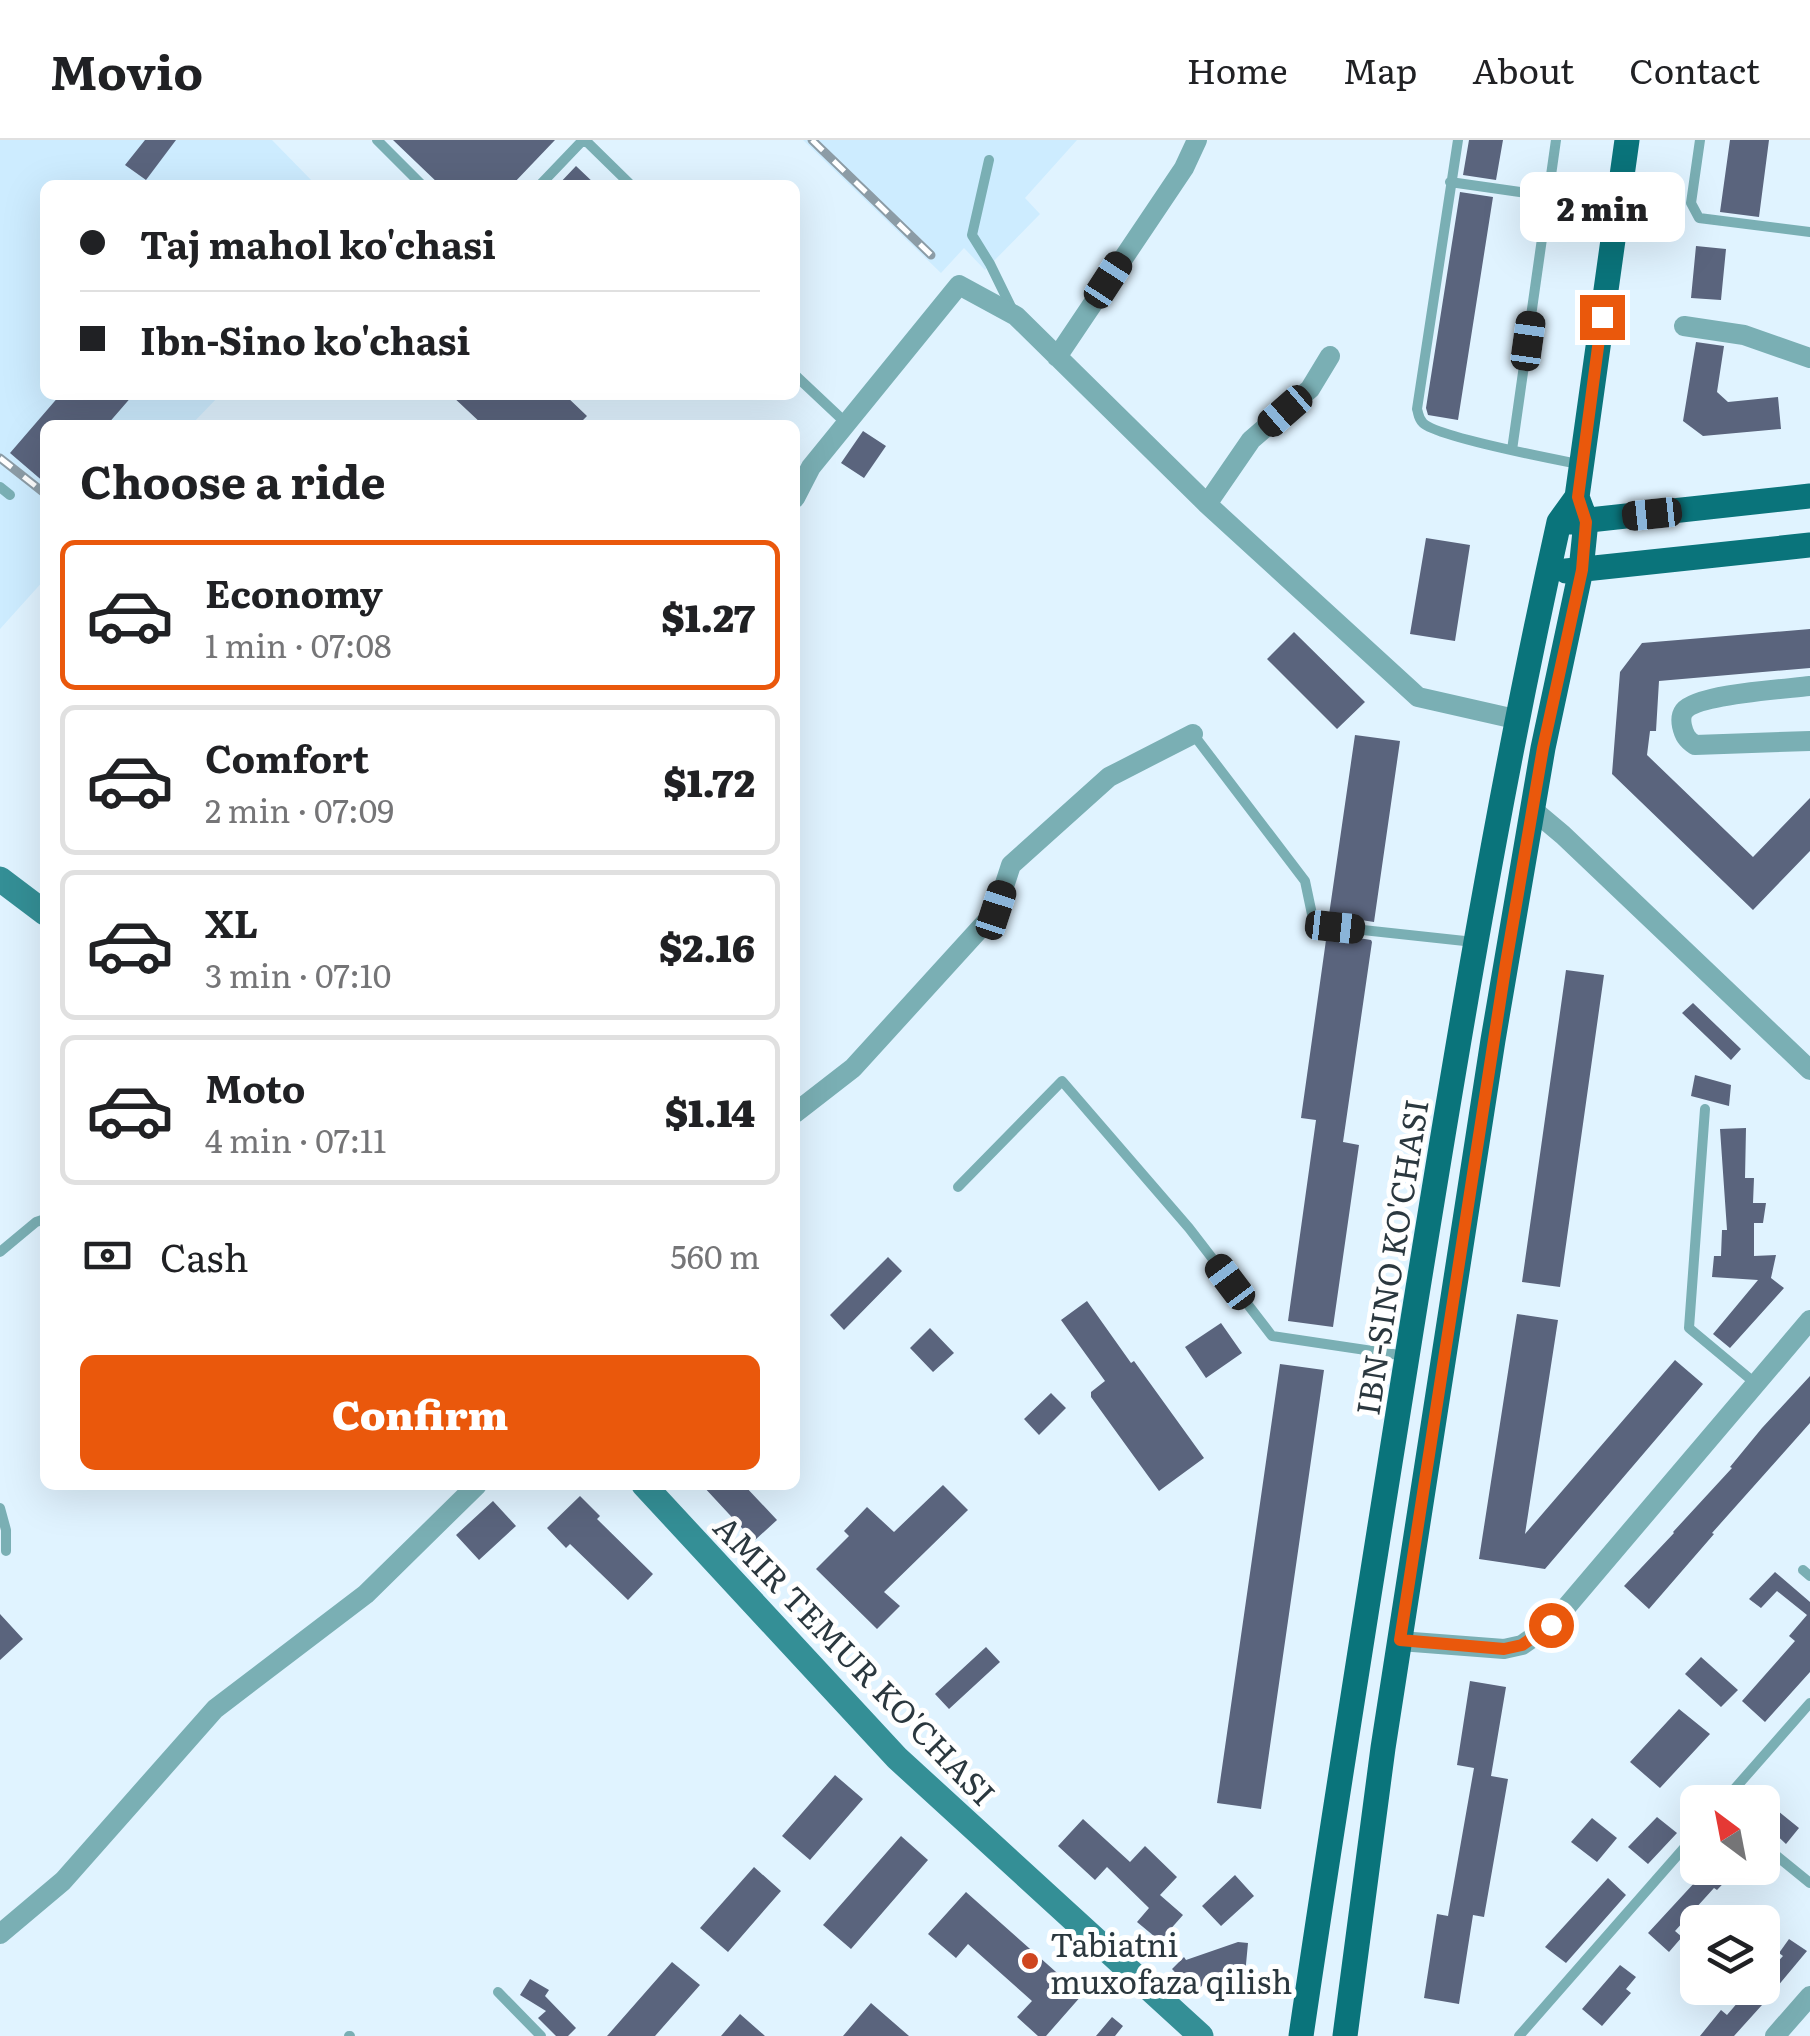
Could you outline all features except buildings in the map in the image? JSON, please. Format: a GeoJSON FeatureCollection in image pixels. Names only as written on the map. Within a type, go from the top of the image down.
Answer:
{"type":"FeatureCollection","features":[{"type":"Feature","properties":{"kind":"main road","name":"IBN-SINO KO'CHASI"},"geometry":{"type":"LineString","coordinates":[[1345,2036],[1383,1748],[1493,1040],[1543,748],[1582,570],[1582,465],[1627,140]]}},
{"type":"Feature","properties":{"kind":"main road"},"geometry":{"type":"LineString","coordinates":[[1582,509],[1810,496]]}},
{"type":"Feature","properties":{"kind":"main road","name":"IBN-SINO KO'CHASI"},"geometry":{"type":"LineString","coordinates":[[1301,2036],[1475,942],[1516,720],[1559,522],[1582,509]]}},
{"type":"Feature","properties":{"kind":"main road"},"geometry":{"type":"LineString","coordinates":[[1547,572],[1810,545]]}},
{"type":"Feature","properties":{"kind":"main road"},"geometry":{"type":"LineString","coordinates":[[0,879],[40,909]]}},
{"type":"Feature","properties":{"kind":"main road","name":"AMIR TEMUR KO'CHASI"},"geometry":{"type":"LineString","coordinates":[[649,1490],[897,1758],[1201,2036]]}},
{"type":"Feature","properties":{"kind":"street"},"geometry":{"type":"LineString","coordinates":[[1057,357],[1184,168],[1197,140]]}},
{"type":"Feature","properties":{"kind":"street"},"geometry":{"type":"LineString","coordinates":[[800,488],[811,467],[959,285],[1016,316],[1207,504],[1418,698],[1516,720]]}},
{"type":"Feature","properties":{"kind":"street"},"geometry":{"type":"LineString","coordinates":[[1684,326],[1744,335],[1810,358]]}},
{"type":"Feature","properties":{"kind":"street"},"geometry":{"type":"LineString","coordinates":[[1207,504],[1251,440],[1310,389],[1330,356]]}},
{"type":"Feature","properties":{"kind":"street"},"geometry":{"type":"LineString","coordinates":[[1810,686],[1695,703],[1683,712],[1680,722],[1686,739],[1695,745],[1810,741]]}},
{"type":"Feature","properties":{"kind":"street"},"geometry":{"type":"LineString","coordinates":[[800,1109],[853,1068],[996,910],[1011,866],[1108,776],[1193,734]]}},
{"type":"Feature","properties":{"kind":"street"},"geometry":{"type":"LineString","coordinates":[[1532,809],[1810,1070]]}},
{"type":"Feature","properties":{"kind":"street"},"geometry":{"type":"LineString","coordinates":[[1400,1640],[1504,1649],[1522,1645],[1551,1625],[1810,1320]]}},
{"type":"Feature","properties":{"kind":"street"},"geometry":{"type":"LineString","coordinates":[[0,1934],[63,1882],[215,1710],[366,1594],[472,1490]]}},
{"type":"Feature","properties":{"kind":"street"},"geometry":{"type":"LineString","coordinates":[[1775,2036],[1810,1996]]}},
{"type":"Feature","properties":{"kind":"lane"},"geometry":{"type":"LineString","coordinates":[[377,140],[417,180]]}},
{"type":"Feature","properties":{"kind":"lane"},"geometry":{"type":"LineString","coordinates":[[545,180],[584,140],[626,180]]}},
{"type":"Feature","properties":{"kind":"lane"},"geometry":{"type":"LineString","coordinates":[[1458,140],[1417,409],[1420,419],[1426,426],[1582,465]]}},
{"type":"Feature","properties":{"kind":"lane"},"geometry":{"type":"LineString","coordinates":[[1512,450],[1556,140]]}},
{"type":"Feature","properties":{"kind":"lane"},"geometry":{"type":"LineString","coordinates":[[1700,140],[1691,203],[1699,218],[1810,232]]}},
{"type":"Feature","properties":{"kind":"lane"},"geometry":{"type":"LineString","coordinates":[[989,160],[972,235],[1016,316]]}},
{"type":"Feature","properties":{"kind":"lane"},"geometry":{"type":"LineString","coordinates":[[1450,182],[1618,206]]}},
{"type":"Feature","properties":{"kind":"lane"},"geometry":{"type":"LineString","coordinates":[[800,380],[847,424]]}},
{"type":"Feature","properties":{"kind":"lane"},"geometry":{"type":"LineString","coordinates":[[1193,734],[1305,881],[1313,919],[1335,927],[1475,942]]}},
{"type":"Feature","properties":{"kind":"lane"},"geometry":{"type":"LineString","coordinates":[[958,1187],[1062,1081],[1190,1228],[1272,1336],[1407,1356]]}},
{"type":"Feature","properties":{"kind":"lane"},"geometry":{"type":"LineString","coordinates":[[1705,1109],[1688,1328],[1754,1383]]}},
{"type":"Feature","properties":{"kind":"lane"},"geometry":{"type":"LineString","coordinates":[[0,1252],[40,1221]]}},
{"type":"Feature","properties":{"kind":"lane"},"geometry":{"type":"LineString","coordinates":[[0,1508],[6,1551]]}},
{"type":"Feature","properties":{"kind":"lane"},"geometry":{"type":"LineString","coordinates":[[1738,1785],[1810,1703]]}},
{"type":"Feature","properties":{"kind":"lane"},"geometry":{"type":"LineString","coordinates":[[1519,2036],[1680,1853]]}},
{"type":"Feature","properties":{"kind":"lane"},"geometry":{"type":"LineString","coordinates":[[1780,1859],[1810,1883]]}},
{"type":"Feature","properties":{"kind":"lane"},"geometry":{"type":"LineString","coordinates":[[498,1992],[541,2036]]}},
{"type":"Feature","properties":{"kind":"shaded area"},"geometry":{"type":"Polygon","coordinates":[[[0,140],[272,140],[311,180],[40,180],[40,400],[215,400],[196,420],[40,420],[40,585],[0,629],[0,140]]]}},
{"type":"Feature","properties":{"kind":"shaded area"},"geometry":{"type":"Polygon","coordinates":[[[803,140],[1077,140],[1025,198],[1040,214],[985,270],[964,248],[941,273],[803,140]]]}},
{"type":"Feature","properties":{"kind":"railway"},"geometry":{"type":"LineString","coordinates":[[812,140],[931,255]]}},
{"type":"Feature","properties":{"kind":"railway"},"geometry":{"type":"LineString","coordinates":[[0,458],[40,490]]}},
{"type":"Feature","properties":{"kind":"place","name":"Tabiatni muxofaza qilish"},"geometry":{"type":"Point","coordinates":[1030,1961]}},
{"type":"Feature","properties":{"kind":"route"},"geometry":{"type":"LineString","coordinates":[[1551,1625],[1522,1645],[1504,1649],[1400,1640],[1506,963],[1543,748],[1582,570],[1586,522],[1578,497],[1602,317]]}}]}
